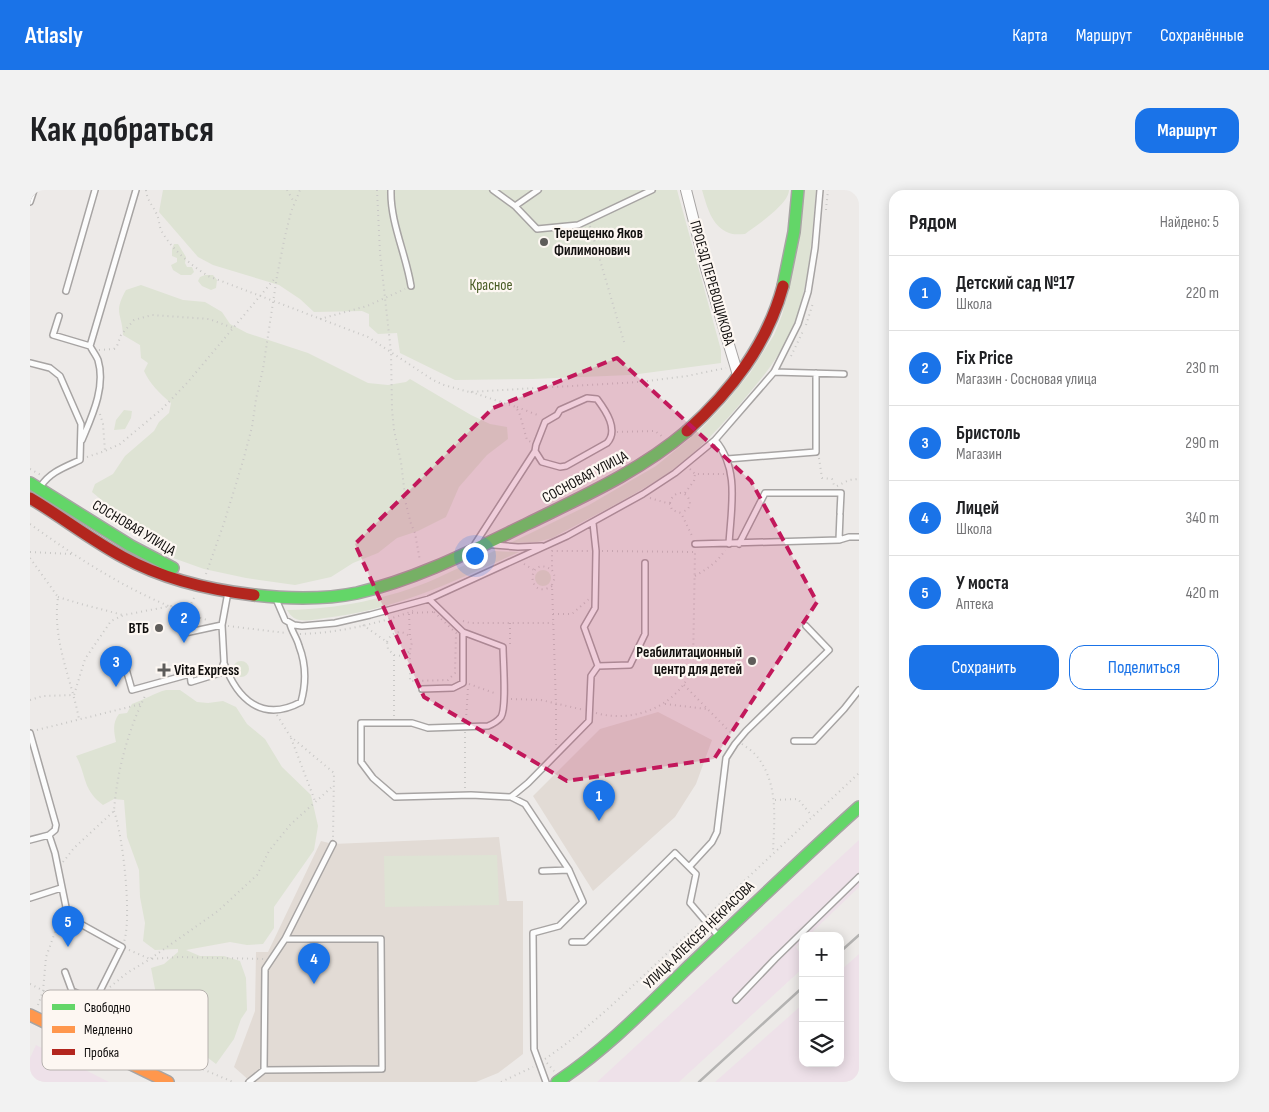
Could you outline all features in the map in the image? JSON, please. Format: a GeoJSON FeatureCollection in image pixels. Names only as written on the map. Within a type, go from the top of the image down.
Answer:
{"type":"FeatureCollection","features":[{"type":"Feature","properties":{"kind":"street","name":"ПРОЕЗД ПЕРЕВОЩИКОВА"},"geometry":{"type":"LineString","coordinates":[[686,190],[705,265],[737,370]]}},
{"type":"Feature","properties":{"kind":"street","name":"СОСНОВАЯ УЛИЦА"},"geometry":{"type":"LineString","coordinates":[[31,499],[125,558],[166,575],[228,591],[275,597],[308,598],[349,594],[391,584],[424,572],[580,498],[649,460],[694,424],[737,370],[754,354],[774,314],[788,259],[797,208],[798,190]]}},
{"type":"Feature","properties":{"kind":"street","name":"СОСНОВАЯ УЛИЦА"},"geometry":{"type":"LineString","coordinates":[[35,485],[144,553],[201,583]]}},
{"type":"Feature","properties":{"kind":"street","name":"УЛИЦА АЛЕКСЕЯ НЕКРАСОВА"},"geometry":{"type":"LineString","coordinates":[[557,1082],[587,1060],[617,1034],[859,807]]}},
{"type":"Feature","properties":{"kind":"street"},"geometry":{"type":"LineString","coordinates":[[143,1070],[168,1082]]}},
{"type":"Feature","properties":{"kind":"lane"},"geometry":{"type":"LineString","coordinates":[[30,202],[34,190]]}},
{"type":"Feature","properties":{"kind":"lane"},"geometry":{"type":"LineString","coordinates":[[66,290],[95,190]]}},
{"type":"Feature","properties":{"kind":"lane"},"geometry":{"type":"LineString","coordinates":[[90,346],[136,190]]}},
{"type":"Feature","properties":{"kind":"lane"},"geometry":{"type":"LineString","coordinates":[[391,190],[393,212],[411,286]]}},
{"type":"Feature","properties":{"kind":"lane"},"geometry":{"type":"LineString","coordinates":[[493,190],[515,206],[537,229],[568,227],[588,221],[652,190]]}},
{"type":"Feature","properties":{"kind":"lane"},"geometry":{"type":"LineString","coordinates":[[515,206],[538,190]]}},
{"type":"Feature","properties":{"kind":"lane"},"geometry":{"type":"LineString","coordinates":[[275,597],[285,620],[290,624],[302,626],[335,623],[429,598],[594,523],[674,473],[714,440],[774,372],[798,324],[808,292],[815,248],[820,190]]}},
{"type":"Feature","properties":{"kind":"lane"},"geometry":{"type":"LineString","coordinates":[[59,316],[53,335],[90,346],[98,359],[100,375],[96,405],[81,443]]}},
{"type":"Feature","properties":{"kind":"lane"},"geometry":{"type":"LineString","coordinates":[[30,363],[50,368],[60,376],[81,424],[80,460],[54,472],[35,485],[31,499]]}},
{"type":"Feature","properties":{"kind":"lane"},"geometry":{"type":"LineString","coordinates":[[774,372],[844,374]]}},
{"type":"Feature","properties":{"kind":"lane"},"geometry":{"type":"LineString","coordinates":[[727,459],[816,452],[816,373]]}},
{"type":"Feature","properties":{"kind":"lane"},"geometry":{"type":"LineString","coordinates":[[471,551],[535,451],[544,422],[557,415],[560,410],[587,398],[596,399],[611,424],[611,439],[566,466],[560,467],[542,462],[535,451]]}},
{"type":"Feature","properties":{"kind":"lane"},"geometry":{"type":"LineString","coordinates":[[714,440],[727,459],[731,474],[729,544]]}},
{"type":"Feature","properties":{"kind":"lane"},"geometry":{"type":"LineString","coordinates":[[739,544],[765,493],[841,493],[839,540]]}},
{"type":"Feature","properties":{"kind":"lane"},"geometry":{"type":"LineString","coordinates":[[594,523],[596,551],[595,608],[584,627],[598,666]]}},
{"type":"Feature","properties":{"kind":"lane"},"geometry":{"type":"LineString","coordinates":[[695,544],[839,540],[859,537]]}},
{"type":"Feature","properties":{"kind":"lane"},"geometry":{"type":"LineString","coordinates":[[486,544],[518,547],[547,545]]}},
{"type":"Feature","properties":{"kind":"lane"},"geometry":{"type":"LineString","coordinates":[[598,666],[630,665],[645,634],[645,563]]}},
{"type":"Feature","properties":{"kind":"lane"},"geometry":{"type":"LineString","coordinates":[[228,591],[222,625],[224,662],[229,676],[245,699],[255,706],[273,710],[288,709],[301,702],[304,690],[304,664],[299,645],[290,624]]}},
{"type":"Feature","properties":{"kind":"lane"},"geometry":{"type":"LineString","coordinates":[[429,598],[462,632],[503,646],[504,697],[501,717],[495,723],[488,726],[428,728],[412,723],[360,723],[361,762],[373,778],[395,796],[471,795],[512,797],[525,804],[569,870],[583,902],[559,926],[533,933],[534,1049],[546,1082]]}},
{"type":"Feature","properties":{"kind":"lane"},"geometry":{"type":"LineString","coordinates":[[182,634],[222,625]]}},
{"type":"Feature","properties":{"kind":"lane"},"geometry":{"type":"LineString","coordinates":[[689,867],[712,842],[717,832],[726,758],[738,740],[828,650],[806,626]]}},
{"type":"Feature","properties":{"kind":"lane"},"geometry":{"type":"LineString","coordinates":[[422,689],[453,688],[463,683],[462,632]]}},
{"type":"Feature","properties":{"kind":"lane"},"geometry":{"type":"LineString","coordinates":[[122,655],[132,690],[190,674],[191,682],[214,675],[220,672],[224,662]]}},
{"type":"Feature","properties":{"kind":"lane"},"geometry":{"type":"LineString","coordinates":[[512,797],[589,721],[591,676],[598,666]]}},
{"type":"Feature","properties":{"kind":"lane"},"geometry":{"type":"LineString","coordinates":[[794,741],[814,741],[844,710],[859,690]]}},
{"type":"Feature","properties":{"kind":"lane"},"geometry":{"type":"LineString","coordinates":[[30,733],[56,825],[55,830],[49,834],[30,840]]}},
{"type":"Feature","properties":{"kind":"lane"},"geometry":{"type":"LineString","coordinates":[[49,834],[68,917],[122,947],[101,990]]}},
{"type":"Feature","properties":{"kind":"lane"},"geometry":{"type":"LineString","coordinates":[[264,1070],[265,969],[285,939],[333,844]]}},
{"type":"Feature","properties":{"kind":"lane"},"geometry":{"type":"LineString","coordinates":[[572,942],[585,942],[675,853],[696,874],[690,903],[719,937]]}},
{"type":"Feature","properties":{"kind":"lane"},"geometry":{"type":"LineString","coordinates":[[542,871],[569,870]]}},
{"type":"Feature","properties":{"kind":"lane"},"geometry":{"type":"LineString","coordinates":[[736,1000],[775,959],[859,878]]}},
{"type":"Feature","properties":{"kind":"lane"},"geometry":{"type":"LineString","coordinates":[[30,898],[60,888]]}},
{"type":"Feature","properties":{"kind":"lane"},"geometry":{"type":"LineString","coordinates":[[249,1082],[264,1070],[382,1069],[380,939],[285,939]]}},
{"type":"Feature","properties":{"kind":"lane"},"geometry":{"type":"LineString","coordinates":[[65,972],[72,990]]}},
{"type":"Feature","properties":{"kind":"path"},"geometry":{"type":"LineString","coordinates":[[146,190],[149,203],[157,214],[161,230],[170,244],[208,276],[261,298],[368,337],[444,385],[540,416]]}},
{"type":"Feature","properties":{"kind":"path"},"geometry":{"type":"LineString","coordinates":[[287,190],[294,202]]}},
{"type":"Feature","properties":{"kind":"path"},"geometry":{"type":"LineString","coordinates":[[175,621],[186,614],[201,583],[224,523],[243,461],[263,369],[285,236],[294,202],[300,190]]}},
{"type":"Feature","properties":{"kind":"path"},"geometry":{"type":"LineString","coordinates":[[377,190],[380,253],[391,352],[394,430],[401,462],[406,504],[416,533],[418,556],[424,572]]}},
{"type":"Feature","properties":{"kind":"path"},"geometry":{"type":"LineString","coordinates":[[588,221],[624,342]]}},
{"type":"Feature","properties":{"kind":"path"},"geometry":{"type":"LineString","coordinates":[[80,460],[120,444],[162,409],[261,298],[277,276]]}},
{"type":"Feature","properties":{"kind":"path"},"geometry":{"type":"LineString","coordinates":[[320,319],[367,306],[411,286]]}},
{"type":"Feature","properties":{"kind":"path"},"geometry":{"type":"LineString","coordinates":[[94,352],[114,349],[118,346],[121,334],[134,320],[152,315],[209,319],[233,328]]}},
{"type":"Feature","properties":{"kind":"path"},"geometry":{"type":"LineString","coordinates":[[470,392],[639,382],[737,370]]}},
{"type":"Feature","properties":{"kind":"path"},"geometry":{"type":"LineString","coordinates":[[96,405],[102,424],[105,451]]}},
{"type":"Feature","properties":{"kind":"path"},"geometry":{"type":"LineString","coordinates":[[516,407],[527,440]]}},
{"type":"Feature","properties":{"kind":"path"},"geometry":{"type":"LineString","coordinates":[[816,452],[819,456],[822,478],[832,479],[835,487],[849,480],[859,479]]}},
{"type":"Feature","properties":{"kind":"path"},"geometry":{"type":"LineString","coordinates":[[684,493],[689,498],[688,510],[681,513],[672,510],[670,504],[674,495],[684,493],[694,481],[694,474],[691,469]]}},
{"type":"Feature","properties":{"kind":"path"},"geometry":{"type":"LineString","coordinates":[[694,474],[731,474]]}},
{"type":"Feature","properties":{"kind":"path"},"geometry":{"type":"LineString","coordinates":[[650,498],[670,504]]}},
{"type":"Feature","properties":{"kind":"path"},"geometry":{"type":"LineString","coordinates":[[511,691],[511,700],[541,700],[610,717],[637,714],[665,704],[684,685],[693,666],[695,544],[681,513]]}},
{"type":"Feature","properties":{"kind":"path"},"geometry":{"type":"LineString","coordinates":[[695,577],[710,568],[721,557],[729,544]]}},
{"type":"Feature","properties":{"kind":"path"},"geometry":{"type":"LineString","coordinates":[[556,755],[552,585],[555,578],[552,570],[552,551],[695,552]]}},
{"type":"Feature","properties":{"kind":"path"},"geometry":{"type":"LineString","coordinates":[[30,552],[72,554]]}},
{"type":"Feature","properties":{"kind":"path"},"geometry":{"type":"LineString","coordinates":[[30,558],[58,597],[124,615]]}},
{"type":"Feature","properties":{"kind":"path"},"geometry":{"type":"LineString","coordinates":[[524,564],[534,570]]}},
{"type":"Feature","properties":{"kind":"path"},"geometry":{"type":"LineString","coordinates":[[534,570],[543,566],[552,570]]}},
{"type":"Feature","properties":{"kind":"path"},"geometry":{"type":"LineString","coordinates":[[534,570],[532,580],[535,585],[543,589],[552,585]]}},
{"type":"Feature","properties":{"kind":"path"},"geometry":{"type":"LineString","coordinates":[[58,597],[55,612],[56,631],[62,660],[74,695],[79,719]]}},
{"type":"Feature","properties":{"kind":"path"},"geometry":{"type":"LineString","coordinates":[[553,614],[572,614],[591,597]]}},
{"type":"Feature","properties":{"kind":"path"},"geometry":{"type":"LineString","coordinates":[[74,695],[82,668],[90,650],[111,620],[124,615],[171,606],[175,621],[182,634]]}},
{"type":"Feature","properties":{"kind":"path"},"geometry":{"type":"LineString","coordinates":[[434,612],[456,633],[455,673],[448,680],[410,681],[410,651],[412,642],[410,637],[409,613],[434,612]]}},
{"type":"Feature","properties":{"kind":"path"},"geometry":{"type":"LineString","coordinates":[[460,620],[470,623],[553,623]]}},
{"type":"Feature","properties":{"kind":"path"},"geometry":{"type":"LineString","coordinates":[[510,623],[510,647]]}},
{"type":"Feature","properties":{"kind":"path"},"geometry":{"type":"LineString","coordinates":[[363,625],[387,642]]}},
{"type":"Feature","properties":{"kind":"path"},"geometry":{"type":"LineString","coordinates":[[410,637],[405,632],[397,632],[387,642],[388,649],[394,655],[402,656],[410,651]]}},
{"type":"Feature","properties":{"kind":"path"},"geometry":{"type":"LineString","coordinates":[[394,655],[394,723]]}},
{"type":"Feature","properties":{"kind":"path"},"geometry":{"type":"LineString","coordinates":[[151,685],[131,730],[119,771],[114,811],[119,827],[126,894],[127,933],[122,947],[150,959],[179,957],[271,960]]}},
{"type":"Feature","properties":{"kind":"path"},"geometry":{"type":"LineString","coordinates":[[684,685],[738,740],[759,758],[770,780],[775,800],[773,853]]}},
{"type":"Feature","properties":{"kind":"path"},"geometry":{"type":"LineString","coordinates":[[30,700],[43,696],[74,695]]}},
{"type":"Feature","properties":{"kind":"path"},"geometry":{"type":"LineString","coordinates":[[30,733],[141,704]]}},
{"type":"Feature","properties":{"kind":"path"},"geometry":{"type":"LineString","coordinates":[[665,704],[707,709]]}},
{"type":"Feature","properties":{"kind":"path"},"geometry":{"type":"LineString","coordinates":[[273,710],[290,736],[315,802]]}},
{"type":"Feature","properties":{"kind":"path"},"geometry":{"type":"LineString","coordinates":[[290,736],[334,774],[333,844]]}},
{"type":"Feature","properties":{"kind":"path"},"geometry":{"type":"LineString","coordinates":[[502,1082],[538,1064],[573,1040],[630,989],[859,773]]}},
{"type":"Feature","properties":{"kind":"path"},"geometry":{"type":"LineString","coordinates":[[110,988],[127,973],[150,959],[218,910],[257,875],[269,850],[290,825],[334,785]]}},
{"type":"Feature","properties":{"kind":"path"},"geometry":{"type":"LineString","coordinates":[[775,800],[798,799],[813,816]]}},
{"type":"Feature","properties":{"kind":"path"},"geometry":{"type":"LineString","coordinates":[[58,869],[74,848],[114,811]]}},
{"type":"Feature","properties":{"kind":"path"},"geometry":{"type":"LineString","coordinates":[[43,990],[46,957],[65,905]]}},
{"type":"Feature","properties":{"kind":"path"},"geometry":{"type":"LineString","coordinates":[[30,984],[42,990]]}},
{"type":"Feature","properties":{"kind":"path"},"geometry":{"type":"LineString","coordinates":[[32,1016],[42,993]]}},
{"type":"Feature","properties":{"kind":"path"},"geometry":{"type":"LineString","coordinates":[[206,1070],[233,1082]]}},
{"type":"Feature","properties":{"kind":"highlighted area"},"geometry":{"type":"Polygon","coordinates":[[[617,358],[751,481],[817,602],[714,759],[567,781],[424,697],[355,544],[493,408],[617,358]]]}},
{"type":"Feature","properties":{"kind":"shaded area"},"geometry":{"type":"Polygon","coordinates":[[[658,712],[712,740],[696,784],[675,817],[593,891],[533,796],[600,729],[658,712]]]}},
{"type":"Feature","properties":{"kind":"shaded area"},"geometry":{"type":"Polygon","coordinates":[[[499,837],[507,901],[523,901],[523,1054],[498,1073],[476,1082],[251,1082],[234,1067],[255,1011],[256,952],[268,952],[321,841],[333,844],[499,837]]]}},
{"type":"Feature","properties":{"kind":"shaded area"},"geometry":{"type":"Polygon","coordinates":[[[859,840],[859,887],[812,932],[799,932],[799,944],[796,947],[799,952],[799,972],[679,1082],[597,1082],[859,840]]]}},
{"type":"Feature","properties":{"kind":"shaded area"},"geometry":{"type":"Polygon","coordinates":[[[859,954],[859,1082],[715,1082],[799,1008],[799,1067],[844,1067],[844,967],[859,954]]]}},
{"type":"Feature","properties":{"kind":"shaded area"},"geometry":{"type":"Polygon","coordinates":[[[36,1045],[42,1048],[42,1070],[85,1070],[109,1082],[30,1082],[30,1058],[36,1045]]]}},
{"type":"Feature","properties":{"kind":"green space","name":"Красное"},"geometry":{"type":"Polygon","coordinates":[[[163,190],[677,190],[721,350],[721,363],[631,375],[455,380],[400,353],[397,333],[378,334],[369,326],[369,314],[362,311],[314,312],[300,299],[279,285],[213,265],[198,257],[159,212],[163,190]]]}},
{"type":"Feature","properties":{"kind":"green space"},"geometry":{"type":"Polygon","coordinates":[[[702,190],[789,190],[788,196],[778,208],[745,234],[731,234],[723,230],[714,221],[702,190]]]}},
{"type":"Feature","properties":{"kind":"green space"},"geometry":{"type":"Polygon","coordinates":[[[805,190],[816,190],[810,258],[804,292],[794,324],[785,344],[753,389],[699,447],[668,473],[640,491],[552,538],[538,542],[510,543],[589,505],[656,466],[701,429],[724,405],[750,373],[774,335],[782,315],[789,289],[805,190]]]}},
{"type":"Feature","properties":{"kind":"green space"},"geometry":{"type":"Polygon","coordinates":[[[174,244],[178,244],[186,257],[185,263],[187,267],[192,267],[194,272],[191,275],[181,275],[173,270],[171,265],[177,262],[177,258],[172,256],[174,244]]]}},
{"type":"Feature","properties":{"kind":"green space"},"geometry":{"type":"Polygon","coordinates":[[[213,275],[217,280],[216,288],[211,290],[202,286],[198,281],[200,277],[213,275]]]}},
{"type":"Feature","properties":{"kind":"green space"},"geometry":{"type":"Polygon","coordinates":[[[141,285],[183,300],[205,302],[222,312],[230,324],[247,333],[308,353],[368,383],[388,385],[406,382],[410,379],[471,415],[490,424],[507,427],[508,439],[487,455],[459,487],[446,517],[418,531],[397,538],[378,553],[353,563],[331,577],[295,585],[246,578],[204,569],[162,554],[138,527],[124,523],[116,512],[92,492],[95,484],[113,474],[125,456],[154,431],[159,422],[169,413],[171,403],[149,380],[144,371],[148,363],[141,358],[140,345],[123,335],[119,313],[122,298],[126,290],[141,285]]]}},
{"type":"Feature","properties":{"kind":"green space"},"geometry":{"type":"Polygon","coordinates":[[[124,410],[132,411],[131,418],[125,429],[114,430],[116,420],[124,410]]]}},
{"type":"Feature","properties":{"kind":"green space"},"geometry":{"type":"Polygon","coordinates":[[[494,551],[519,552],[425,593],[376,608],[314,620],[294,618],[287,610],[344,605],[400,592],[435,579],[494,551]]]}},
{"type":"Feature","properties":{"kind":"green space"},"geometry":{"type":"Polygon","coordinates":[[[540,570],[546,570],[551,575],[549,584],[540,586],[535,581],[535,575],[540,570]]]}},
{"type":"Feature","properties":{"kind":"green space"},"geometry":{"type":"Polygon","coordinates":[[[238,661],[244,661],[249,666],[247,675],[238,677],[233,672],[233,666],[238,661]]]}},
{"type":"Feature","properties":{"kind":"green space"},"geometry":{"type":"Polygon","coordinates":[[[166,690],[180,690],[197,702],[223,701],[236,707],[247,724],[265,739],[282,767],[311,795],[318,826],[314,850],[274,907],[274,928],[263,944],[247,945],[230,942],[186,950],[200,956],[224,956],[240,961],[246,978],[247,1010],[241,1019],[234,1039],[216,1064],[208,1058],[208,990],[155,990],[151,968],[164,964],[178,952],[178,949],[155,950],[143,941],[145,923],[140,897],[139,870],[127,837],[124,800],[114,799],[103,805],[96,799],[88,788],[76,756],[116,742],[114,724],[119,714],[127,713],[132,704],[166,690]]]}},
{"type":"Feature","properties":{"kind":"green space"},"geometry":{"type":"Polygon","coordinates":[[[497,855],[499,905],[385,907],[384,856],[497,855]]]}},
{"type":"Feature","properties":{"kind":"railway"},"geometry":{"type":"LineString","coordinates":[[844,948],[859,935]]}},
{"type":"Feature","properties":{"kind":"railway"},"geometry":{"type":"LineString","coordinates":[[699,1082],[799,991]]}},
{"type":"Feature","properties":{"kind":"traffic: fast"},"geometry":{"type":"LineString","coordinates":[[783,286],[794,232],[798,190]]}},
{"type":"Feature","properties":{"kind":"traffic: fast"},"geometry":{"type":"LineString","coordinates":[[254,595],[306,598],[331,597],[357,593],[402,580],[445,563],[611,482],[631,471],[687,431]]}},
{"type":"Feature","properties":{"kind":"traffic: fast"},"geometry":{"type":"LineString","coordinates":[[30,483],[131,546],[173,568]]}},
{"type":"Feature","properties":{"kind":"traffic: fast"},"geometry":{"type":"LineString","coordinates":[[557,1082],[575,1070],[624,1029],[859,807]]}},
{"type":"Feature","properties":{"kind":"traffic: slow"},"geometry":{"type":"LineString","coordinates":[[30,1015],[42,1021]]}},
{"type":"Feature","properties":{"kind":"traffic: slow"},"geometry":{"type":"LineString","coordinates":[[143,1070],[168,1082]]}},
{"type":"Feature","properties":{"kind":"traffic: jam"},"geometry":{"type":"LineString","coordinates":[[687,431],[718,400],[746,366],[767,328],[783,286]]}},
{"type":"Feature","properties":{"kind":"traffic: jam"},"geometry":{"type":"LineString","coordinates":[[30,498],[99,543],[154,572],[221,590],[254,595]]}},
{"type":"Feature","properties":{"kind":"place","name":"Терещенко Яков Филимонович"},"geometry":{"type":"Point","coordinates":[544,242]}},
{"type":"Feature","properties":{"kind":"place","name":"ВТБ"},"geometry":{"type":"Point","coordinates":[159,628]}},
{"type":"Feature","properties":{"kind":"place","name":"Fix Price"},"geometry":{"type":"Point","coordinates":[184,643]}},
{"type":"Feature","properties":{"kind":"place","name":"Реабилитационный центр для детей"},"geometry":{"type":"Point","coordinates":[752,661]}},
{"type":"Feature","properties":{"kind":"place","name":"Vita Express"},"geometry":{"type":"Point","coordinates":[164,670]}},
{"type":"Feature","properties":{"kind":"place","name":"Бристоль"},"geometry":{"type":"Point","coordinates":[116,687]}},
{"type":"Feature","properties":{"kind":"place","name":"Детский сад №17"},"geometry":{"type":"Point","coordinates":[599,821]}},
{"type":"Feature","properties":{"kind":"place","name":"У моста"},"geometry":{"type":"Point","coordinates":[68,947]}},
{"type":"Feature","properties":{"kind":"place","name":"Лицей"},"geometry":{"type":"Point","coordinates":[314,984]}}]}
